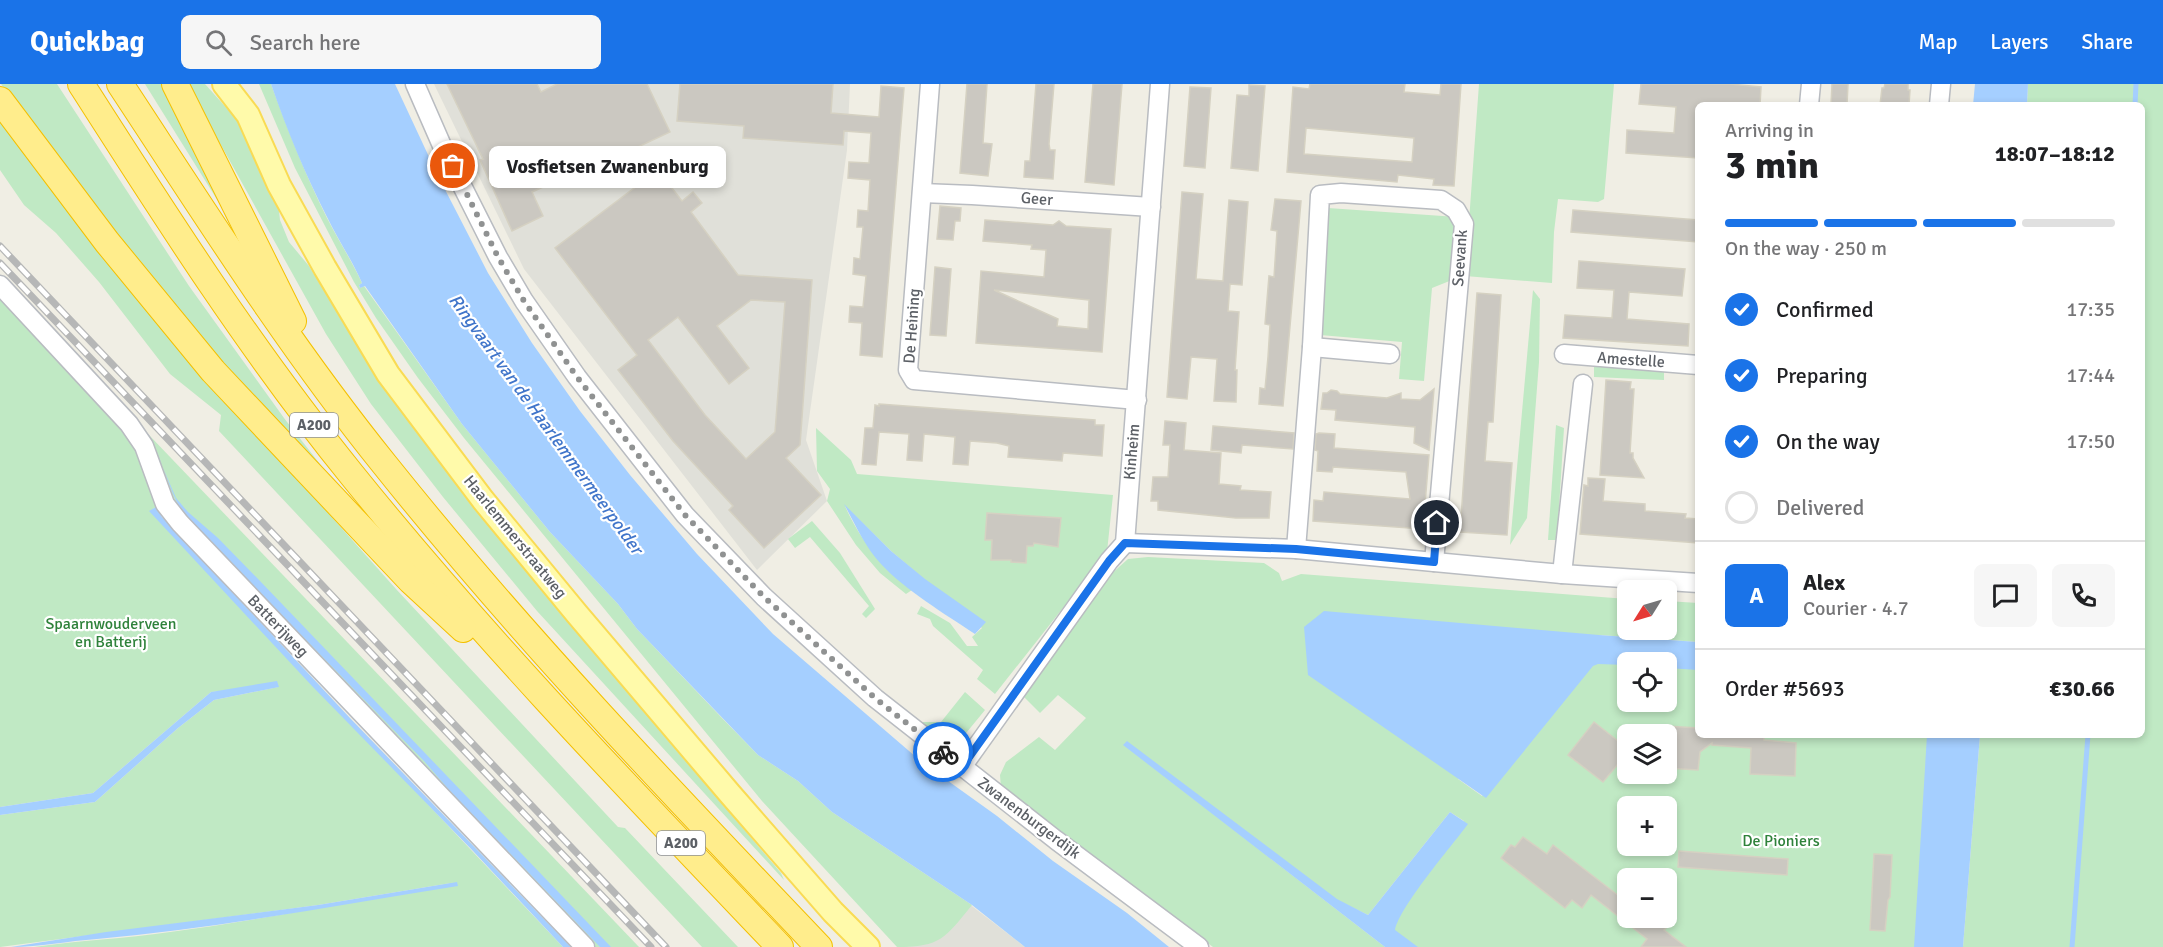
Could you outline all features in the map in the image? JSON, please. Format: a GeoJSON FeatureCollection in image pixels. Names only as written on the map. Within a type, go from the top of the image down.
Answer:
{"type":"FeatureCollection","features":[{"type":"Feature","properties":{"kind":"highway","name":"A200"},"geometry":{"type":"LineString","coordinates":[[81,84],[252,342],[350,473],[455,598],[582,739],[780,947]]}},
{"type":"Feature","properties":{"kind":"highway","name":"A200"},"geometry":{"type":"LineString","coordinates":[[120,84],[264,300],[383,464],[471,570],[585,698],[819,947]]}},
{"type":"Feature","properties":{"kind":"highway","name":"A200"},"geometry":{"type":"LineString","coordinates":[[175,84],[271,274],[323,384]]}},
{"type":"Feature","properties":{"kind":"highway","name":"A200"},"geometry":{"type":"LineString","coordinates":[[0,100],[101,233],[213,371],[411,581],[582,739]]}},
{"type":"Feature","properties":{"kind":"main road","name":"Haarlemmerstraatweg"},"geometry":{"type":"LineString","coordinates":[[224,84],[248,115],[279,184],[325,268],[395,382],[483,500],[570,605],[754,822],[867,947]]}},
{"type":"Feature","properties":{"kind":"street","name":"Zwanenburgerdijk"},"geometry":{"type":"LineString","coordinates":[[415,84],[453,168],[498,257],[524,301],[577,377],[685,515],[764,597],[875,698],[1199,947]]}},
{"type":"Feature","properties":{"kind":"street","name":"De Heining"},"geometry":{"type":"LineString","coordinates":[[930,84],[908,370],[914,380],[1137,400]]}},
{"type":"Feature","properties":{"kind":"street","name":"Kinheim"},"geometry":{"type":"LineString","coordinates":[[1125,543],[1160,84]]}},
{"type":"Feature","properties":{"kind":"street"},"geometry":{"type":"LineString","coordinates":[[1809,102],[1811,84]]}},
{"type":"Feature","properties":{"kind":"street"},"geometry":{"type":"LineString","coordinates":[[1939,102],[1941,84]]}},
{"type":"Feature","properties":{"kind":"street","name":"Seevank"},"geometry":{"type":"LineString","coordinates":[[1296,549],[1312,347],[1320,195],[1341,192],[1441,200],[1456,210],[1464,224],[1434,562]]}},
{"type":"Feature","properties":{"kind":"street","name":"Geer"},"geometry":{"type":"LineString","coordinates":[[922,194],[972,195],[1151,207]]}},
{"type":"Feature","properties":{"kind":"street","name":"Batterijweg"},"geometry":{"type":"LineString","coordinates":[[0,285],[129,424],[144,446],[165,504],[180,524],[585,947]]}},
{"type":"Feature","properties":{"kind":"street"},"geometry":{"type":"LineString","coordinates":[[1312,347],[1389,354]]}},
{"type":"Feature","properties":{"kind":"street","name":"Amestelle"},"geometry":{"type":"LineString","coordinates":[[1564,354],[1695,364]]}},
{"type":"Feature","properties":{"kind":"street"},"geometry":{"type":"LineString","coordinates":[[1562,574],[1582,384]]}},
{"type":"Feature","properties":{"kind":"street"},"geometry":{"type":"LineString","coordinates":[[962,767],[1109,561],[1125,543],[1296,549],[1562,574],[1695,583]]}},
{"type":"Feature","properties":{"kind":"shaded area"},"geometry":{"type":"Polygon","coordinates":[[[434,84],[850,84],[847,150],[806,440],[827,501],[757,570],[524,269],[434,84]]]}},
{"type":"Feature","properties":{"kind":"shaded area"},"geometry":{"type":"Polygon","coordinates":[[[964,900],[1025,947],[902,947],[964,900]]]}},
{"type":"Feature","properties":{"kind":"green space"},"geometry":{"type":"Polygon","coordinates":[[[1,84],[57,84],[189,286],[284,418],[348,500],[256,401],[167,298],[82,193],[1,84]]]}},
{"type":"Feature","properties":{"kind":"green space"},"geometry":{"type":"Polygon","coordinates":[[[145,84],[162,84],[249,246],[226,214],[145,84]]]}},
{"type":"Feature","properties":{"kind":"green space"},"geometry":{"type":"Polygon","coordinates":[[[187,84],[205,84],[240,123],[278,202],[280,220],[289,242],[309,266],[374,374],[447,472],[524,569],[781,873],[784,880],[537,611],[443,497],[371,404],[326,334],[187,84]]]}},
{"type":"Feature","properties":{"kind":"green space"},"geometry":{"type":"Polygon","coordinates":[[[259,84],[271,84],[311,185],[362,283],[359,285],[360,288],[364,286],[462,424],[550,532],[618,604],[637,629],[758,755],[798,781],[832,812],[972,905],[948,933],[923,945],[897,947],[762,801],[464,438],[418,378],[354,282],[295,168],[259,84]]]}},
{"type":"Feature","properties":{"kind":"green space"},"geometry":{"type":"Polygon","coordinates":[[[1479,84],[1614,84],[1604,199],[1598,202],[1558,199],[1552,283],[1465,276],[1479,84]]]}},
{"type":"Feature","properties":{"kind":"green space"},"geometry":{"type":"Polygon","coordinates":[[[2028,84],[2163,84],[2163,947],[1963,947],[1980,738],[2145,738],[2145,102],[2027,102],[2028,84]]]}},
{"type":"Feature","properties":{"kind":"green space"},"geometry":{"type":"Polygon","coordinates":[[[0,116],[254,430],[396,589],[618,827],[625,828],[738,947],[702,947],[219,431],[221,415],[170,374],[99,282],[56,233],[24,205],[0,170],[0,116]]]}},
{"type":"Feature","properties":{"kind":"green space"},"geometry":{"type":"Polygon","coordinates":[[[1328,208],[1457,217],[1452,280],[1432,288],[1424,381],[1399,379],[1402,342],[1320,335],[1328,208]]]}},
{"type":"Feature","properties":{"kind":"green space"},"geometry":{"type":"Polygon","coordinates":[[[1533,290],[1540,299],[1539,362],[1527,518],[1510,545],[1533,290]]]}},
{"type":"Feature","properties":{"kind":"green space","name":"Spaarnwouderveen en Batterij"},"geometry":{"type":"Polygon","coordinates":[[[0,298],[120,427],[136,449],[156,507],[150,511],[563,947],[34,947],[206,927],[457,882],[318,905],[0,947],[0,815],[95,802],[178,728],[214,700],[278,687],[211,692],[93,793],[0,807],[0,298]]]}},
{"type":"Feature","properties":{"kind":"green space"},"geometry":{"type":"Polygon","coordinates":[[[1594,364],[1664,371],[1664,380],[1594,377],[1594,364]]]}},
{"type":"Feature","properties":{"kind":"green space"},"geometry":{"type":"Polygon","coordinates":[[[1556,425],[1564,428],[1557,540],[1548,540],[1556,425]]]}},
{"type":"Feature","properties":{"kind":"green space"},"geometry":{"type":"Polygon","coordinates":[[[816,428],[851,460],[857,474],[1113,495],[1107,552],[995,694],[977,679],[983,670],[933,626],[930,619],[917,614],[921,606],[950,623],[967,646],[978,646],[972,637],[982,628],[891,551],[845,506],[865,542],[891,572],[912,590],[906,594],[880,573],[856,545],[827,501],[830,489],[817,471],[816,428]]]}},
{"type":"Feature","properties":{"kind":"green space"},"geometry":{"type":"Polygon","coordinates":[[[149,435],[639,947],[592,947],[174,508],[148,438],[149,435]]]}},
{"type":"Feature","properties":{"kind":"green space"},"geometry":{"type":"Polygon","coordinates":[[[812,521],[840,553],[875,609],[866,618],[862,614],[869,606],[810,537],[795,548],[788,539],[812,521]]]}},
{"type":"Feature","properties":{"kind":"green space","name":"De Pioniers"},"geometry":{"type":"Polygon","coordinates":[[[1148,557],[1264,563],[1279,573],[1282,581],[1301,574],[1617,598],[1617,636],[1599,635],[1458,779],[1482,796],[1587,655],[1617,657],[1617,712],[1677,712],[1677,662],[1695,664],[1695,738],[1931,738],[1921,947],[1405,947],[1383,930],[1464,821],[1450,812],[1368,915],[1337,900],[1124,745],[1385,947],[1213,947],[1001,788],[1000,775],[1006,762],[1039,737],[1055,750],[1086,718],[1058,695],[1040,713],[1024,697],[1110,575],[1128,559],[1148,557]]]}},
{"type":"Feature","properties":{"kind":"green space"},"geometry":{"type":"Polygon","coordinates":[[[1677,602],[1695,603],[1695,642],[1670,640],[1677,640],[1677,602]]]}},
{"type":"Feature","properties":{"kind":"green space"},"geometry":{"type":"Polygon","coordinates":[[[965,692],[985,710],[962,738],[947,743],[922,722],[941,722],[965,692]]]}},
{"type":"Feature","properties":{"kind":"water","name":"Ringvaart van de Haarlemmermeerpolder"},"geometry":{"type":"Polygon","coordinates":[[[271,84],[395,84],[437,174],[488,273],[532,343],[580,411],[630,475],[697,554],[773,634],[923,763],[997,816],[1053,861],[1127,913],[1169,947],[1025,947],[972,905],[832,812],[798,781],[758,755],[637,629],[618,604],[550,532],[462,424],[365,286],[360,288],[359,285],[362,283],[311,185],[271,84]]]}},
{"type":"Feature","properties":{"kind":"water"},"geometry":{"type":"Polygon","coordinates":[[[1975,84],[2028,84],[2027,102],[1973,102],[1975,84]]]}},
{"type":"Feature","properties":{"kind":"water"},"geometry":{"type":"Polygon","coordinates":[[[0,278],[149,435],[153,443],[148,435],[0,278]]]}},
{"type":"Feature","properties":{"kind":"water"},"geometry":{"type":"Polygon","coordinates":[[[163,468],[176,498],[188,512],[218,538],[260,581],[611,947],[600,947],[424,761],[186,517],[175,497],[163,468]]]}},
{"type":"Feature","properties":{"kind":"water"},"geometry":{"type":"Polygon","coordinates":[[[844,504],[891,551],[925,579],[986,622],[975,634],[891,574],[870,550],[844,504]]]}},
{"type":"Feature","properties":{"kind":"water"},"geometry":{"type":"Polygon","coordinates":[[[156,507],[162,517],[350,718],[571,947],[563,947],[312,686],[149,511],[156,507]]]}},
{"type":"Feature","properties":{"kind":"water"},"geometry":{"type":"Polygon","coordinates":[[[1324,611],[1617,636],[1617,640],[1695,642],[1695,670],[1677,669],[1677,652],[1617,652],[1617,665],[1593,666],[1486,798],[1308,675],[1304,627],[1324,611]]]}},
{"type":"Feature","properties":{"kind":"water"},"geometry":{"type":"Polygon","coordinates":[[[277,681],[279,687],[214,700],[178,728],[95,802],[0,815],[0,807],[93,793],[211,692],[277,681]]]}},
{"type":"Feature","properties":{"kind":"water"},"geometry":{"type":"Polygon","coordinates":[[[1927,738],[1980,738],[1963,947],[1914,947],[1927,738]]]}},
{"type":"Feature","properties":{"kind":"water"},"geometry":{"type":"Polygon","coordinates":[[[1127,741],[1337,899],[1368,915],[1450,812],[1468,824],[1416,892],[1399,919],[1395,930],[1418,947],[1385,947],[1123,745],[1127,741]]]}},
{"type":"Feature","properties":{"kind":"water"},"geometry":{"type":"Polygon","coordinates":[[[457,882],[458,886],[233,922],[11,947],[106,932],[318,905],[457,882]]]}},
{"type":"Feature","properties":{"kind":"building"},"geometry":{"type":"Polygon","coordinates":[[[447,84],[537,84],[541,92],[557,84],[647,84],[670,132],[591,169],[590,166],[532,192],[543,216],[512,231],[480,160],[483,159],[447,84]]]}},
{"type":"Feature","properties":{"kind":"building"},"geometry":{"type":"Polygon","coordinates":[[[680,84],[833,84],[831,113],[879,117],[881,86],[904,88],[882,357],[860,355],[862,323],[849,322],[850,306],[863,307],[866,276],[853,274],[854,258],[860,259],[863,227],[857,227],[858,210],[868,211],[870,180],[848,178],[849,162],[869,163],[871,133],[844,131],[843,145],[743,138],[744,126],[677,121],[680,84]]]}},
{"type":"Feature","properties":{"kind":"building"},"geometry":{"type":"Polygon","coordinates":[[[967,84],[987,84],[983,143],[992,144],[988,176],[960,173],[967,84]]]}},
{"type":"Feature","properties":{"kind":"building"},"geometry":{"type":"Polygon","coordinates":[[[1036,84],[1054,84],[1049,144],[1050,150],[1055,150],[1053,179],[1024,177],[1025,161],[1030,161],[1036,84]]]}},
{"type":"Feature","properties":{"kind":"building"},"geometry":{"type":"Polygon","coordinates":[[[1093,84],[1122,84],[1114,185],[1085,182],[1093,84]]]}},
{"type":"Feature","properties":{"kind":"building"},"geometry":{"type":"Polygon","coordinates":[[[1310,84],[1405,84],[1404,92],[1440,95],[1441,84],[1461,84],[1454,186],[1433,185],[1434,179],[1398,175],[1397,182],[1287,172],[1293,87],[1309,89],[1310,84]],[[1306,128],[1304,154],[1412,162],[1414,138],[1306,128]]]}},
{"type":"Feature","properties":{"kind":"building"},"geometry":{"type":"Polygon","coordinates":[[[1641,84],[1730,84],[1761,87],[1760,102],[1695,102],[1695,158],[1626,153],[1627,130],[1674,133],[1676,107],[1639,104],[1641,84]]]}},
{"type":"Feature","properties":{"kind":"building"},"geometry":{"type":"Polygon","coordinates":[[[1832,84],[1848,84],[1847,102],[1831,102],[1832,84]]]}},
{"type":"Feature","properties":{"kind":"building"},"geometry":{"type":"Polygon","coordinates":[[[1885,84],[1908,84],[1909,102],[1880,102],[1882,88],[1885,84]]]}},
{"type":"Feature","properties":{"kind":"building"},"geometry":{"type":"Polygon","coordinates":[[[1249,85],[1265,86],[1258,171],[1231,168],[1237,95],[1249,96],[1249,85]]]}},
{"type":"Feature","properties":{"kind":"building"},"geometry":{"type":"Polygon","coordinates":[[[1190,87],[1211,88],[1205,168],[1184,166],[1190,87]]]}},
{"type":"Feature","properties":{"kind":"building"},"geometry":{"type":"Polygon","coordinates":[[[658,170],[682,201],[693,192],[702,203],[691,212],[738,275],[812,280],[800,445],[786,458],[821,495],[764,548],[729,510],[733,506],[673,441],[618,370],[637,355],[555,248],[658,170]],[[751,300],[717,326],[749,368],[729,384],[678,317],[648,340],[705,415],[746,459],[775,432],[785,302],[751,300]]]}},
{"type":"Feature","properties":{"kind":"building"},"geometry":{"type":"Polygon","coordinates":[[[1182,192],[1203,194],[1196,279],[1223,281],[1229,200],[1248,202],[1242,285],[1230,284],[1228,311],[1239,312],[1235,370],[1237,370],[1236,402],[1214,401],[1217,359],[1191,357],[1187,399],[1167,397],[1182,192]]]}},
{"type":"Feature","properties":{"kind":"building"},"geometry":{"type":"Polygon","coordinates":[[[1275,199],[1301,201],[1283,406],[1259,404],[1260,388],[1265,389],[1268,357],[1270,325],[1265,324],[1269,276],[1274,277],[1277,231],[1271,230],[1275,199]]]}},
{"type":"Feature","properties":{"kind":"building"},"geometry":{"type":"Polygon","coordinates":[[[940,206],[961,208],[960,221],[955,221],[953,240],[937,239],[940,206]]]}},
{"type":"Feature","properties":{"kind":"building"},"geometry":{"type":"Polygon","coordinates":[[[1573,210],[1695,220],[1695,242],[1571,232],[1573,210]]]}},
{"type":"Feature","properties":{"kind":"building"},"geometry":{"type":"Polygon","coordinates":[[[985,220],[1053,225],[1059,221],[1066,226],[1111,229],[1102,352],[976,343],[981,271],[1044,277],[1046,250],[1031,249],[1032,245],[983,241],[985,220]],[[994,290],[1058,319],[1057,326],[1088,329],[1089,300],[994,290]]]}},
{"type":"Feature","properties":{"kind":"building"},"geometry":{"type":"Polygon","coordinates":[[[1579,261],[1685,269],[1682,296],[1629,292],[1627,319],[1689,324],[1688,346],[1563,338],[1565,315],[1612,318],[1614,290],[1577,288],[1579,261]]]}},
{"type":"Feature","properties":{"kind":"building"},"geometry":{"type":"Polygon","coordinates":[[[935,267],[951,269],[946,336],[930,335],[935,267]]]}},
{"type":"Feature","properties":{"kind":"building"},"geometry":{"type":"Polygon","coordinates":[[[1477,293],[1501,295],[1493,422],[1488,422],[1485,461],[1512,463],[1507,535],[1460,532],[1477,293]]]}},
{"type":"Feature","properties":{"kind":"building"},"geometry":{"type":"Polygon","coordinates":[[[1606,380],[1631,382],[1630,389],[1634,389],[1630,453],[1633,453],[1633,458],[1644,478],[1600,475],[1606,380]]]}},
{"type":"Feature","properties":{"kind":"building"},"geometry":{"type":"Polygon","coordinates":[[[1434,389],[1429,450],[1414,443],[1415,427],[1335,420],[1336,410],[1321,409],[1323,393],[1331,390],[1340,394],[1387,398],[1401,393],[1401,399],[1420,400],[1434,389]]]}},
{"type":"Feature","properties":{"kind":"building"},"geometry":{"type":"Polygon","coordinates":[[[879,404],[1095,420],[1095,425],[1104,425],[1102,456],[1063,453],[1062,461],[1008,457],[1009,446],[970,441],[968,465],[953,464],[955,437],[924,434],[922,461],[907,460],[909,434],[879,432],[876,465],[862,464],[865,428],[873,428],[875,405],[879,406],[879,404]]]}},
{"type":"Feature","properties":{"kind":"building"},"geometry":{"type":"Polygon","coordinates":[[[1165,421],[1186,423],[1184,450],[1221,453],[1219,484],[1241,486],[1240,490],[1271,492],[1269,518],[1236,518],[1158,510],[1158,501],[1151,501],[1153,477],[1168,477],[1170,445],[1163,445],[1165,421]]]}},
{"type":"Feature","properties":{"kind":"building"},"geometry":{"type":"Polygon","coordinates":[[[1213,426],[1294,433],[1293,449],[1242,445],[1241,453],[1211,450],[1213,426]]]}},
{"type":"Feature","properties":{"kind":"building"},"geometry":{"type":"Polygon","coordinates":[[[1316,434],[1335,434],[1334,448],[1429,455],[1423,529],[1313,521],[1314,500],[1323,501],[1324,492],[1410,499],[1406,472],[1333,467],[1332,472],[1317,471],[1318,451],[1315,450],[1316,434]]]}},
{"type":"Feature","properties":{"kind":"building"},"geometry":{"type":"Polygon","coordinates":[[[1588,478],[1605,479],[1603,501],[1645,504],[1645,511],[1686,514],[1685,518],[1695,519],[1695,543],[1580,534],[1584,485],[1588,486],[1588,478]]]}},
{"type":"Feature","properties":{"kind":"building"},"geometry":{"type":"Polygon","coordinates":[[[987,513],[1061,518],[1058,547],[1034,543],[1033,546],[1027,546],[1026,563],[991,560],[992,540],[985,540],[987,513]]]}},
{"type":"Feature","properties":{"kind":"building"},"geometry":{"type":"Polygon","coordinates":[[[1594,722],[1617,740],[1617,765],[1603,782],[1568,755],[1594,722]]]}},
{"type":"Feature","properties":{"kind":"building"},"geometry":{"type":"Polygon","coordinates":[[[1677,727],[1695,728],[1695,738],[1764,738],[1764,740],[1796,743],[1795,776],[1750,774],[1751,748],[1712,745],[1712,743],[1700,752],[1698,770],[1677,769],[1677,727]]]}},
{"type":"Feature","properties":{"kind":"building"},"geometry":{"type":"Polygon","coordinates":[[[1523,837],[1547,854],[1553,845],[1617,894],[1617,915],[1591,895],[1582,908],[1572,900],[1565,908],[1501,858],[1511,845],[1515,847],[1523,837]]]}},
{"type":"Feature","properties":{"kind":"building"},"geometry":{"type":"Polygon","coordinates":[[[1679,851],[1788,859],[1787,875],[1678,867],[1679,851]]]}},
{"type":"Feature","properties":{"kind":"building"},"geometry":{"type":"Polygon","coordinates":[[[1874,854],[1892,855],[1890,897],[1885,931],[1870,930],[1874,854]]]}},
{"type":"Feature","properties":{"kind":"building"},"geometry":{"type":"Polygon","coordinates":[[[1633,928],[1666,928],[1664,930],[1686,947],[1641,947],[1647,939],[1633,928]]]}},
{"type":"Feature","properties":{"kind":"waterway"},"geometry":{"type":"LineString","coordinates":[[2135,102],[2136,84]]}},
{"type":"Feature","properties":{"kind":"waterway"},"geometry":{"type":"LineString","coordinates":[[2072,947],[2088,738]]}},
{"type":"Feature","properties":{"kind":"railway"},"geometry":{"type":"LineString","coordinates":[[0,246],[666,947]]}},
{"type":"Feature","properties":{"kind":"railway"},"geometry":{"type":"LineString","coordinates":[[0,263],[651,947]]}},
{"type":"Feature","properties":{"kind":"way so far"},"geometry":{"type":"LineString","coordinates":[[453,166],[498,257],[524,301],[577,377],[685,515],[764,597],[875,698],[943,752]]}},
{"type":"Feature","properties":{"kind":"place","name":"Vosfietsen Zwanenburg"},"geometry":{"type":"Point","coordinates":[453,166]}},
{"type":"Feature","properties":{"kind":"route"},"geometry":{"type":"LineString","coordinates":[[943,752],[962,767],[1109,561],[1125,543],[1296,549],[1434,562],[1437,523]]}}]}
